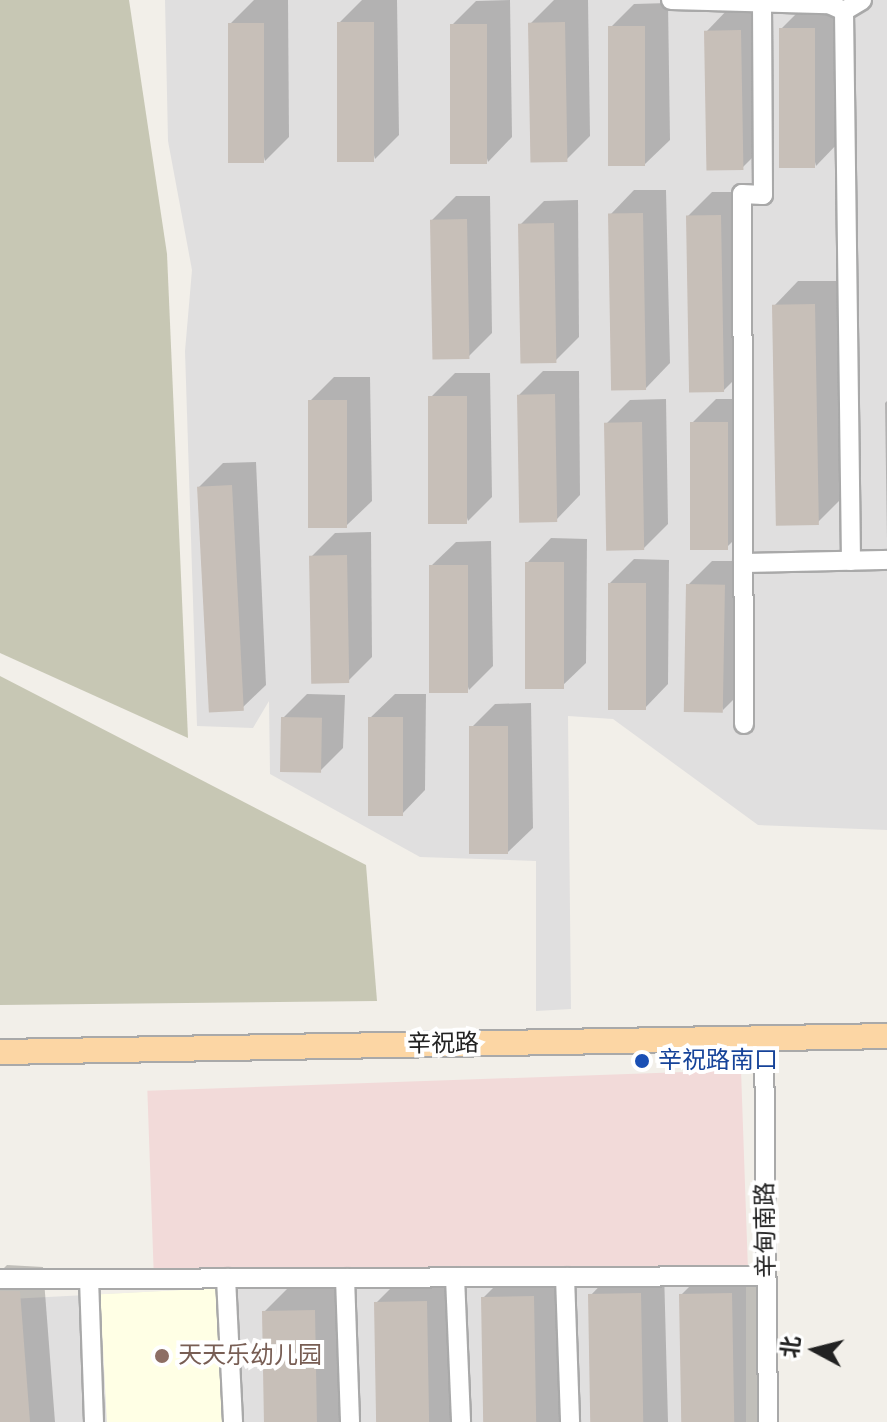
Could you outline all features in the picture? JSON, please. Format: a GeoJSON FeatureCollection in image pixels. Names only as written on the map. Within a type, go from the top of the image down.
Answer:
{"type":"FeatureCollection","features":[{"type":"Feature","properties":{"kind":"main road","name":"辛祝路"},"geometry":{"type":"LineString","coordinates":[[0,1052],[887,1036]]}},
{"type":"Feature","properties":{"kind":"street"},"geometry":{"type":"LineString","coordinates":[[671,0],[762,2],[844,11],[862,0]]}},
{"type":"Feature","properties":{"kind":"street"},"geometry":{"type":"LineString","coordinates":[[744,724],[742,194],[763,195],[762,2]]}},
{"type":"Feature","properties":{"kind":"street"},"geometry":{"type":"LineString","coordinates":[[844,11],[851,561]]}},
{"type":"Feature","properties":{"kind":"street"},"geometry":{"type":"LineString","coordinates":[[743,563],[887,560]]}},
{"type":"Feature","properties":{"kind":"street","name":"辛甸南路"},"geometry":{"type":"LineString","coordinates":[[764,1038],[768,1422]]}},
{"type":"Feature","properties":{"kind":"street"},"geometry":{"type":"LineString","coordinates":[[0,1279],[766,1276]]}},
{"type":"Feature","properties":{"kind":"street"},"geometry":{"type":"LineString","coordinates":[[455,1277],[461,1422]]}},
{"type":"Feature","properties":{"kind":"street"},"geometry":{"type":"LineString","coordinates":[[565,1277],[570,1422]]}},
{"type":"Feature","properties":{"kind":"street"},"geometry":{"type":"LineString","coordinates":[[226,1278],[233,1422]]}},
{"type":"Feature","properties":{"kind":"street"},"geometry":{"type":"LineString","coordinates":[[345,1278],[350,1422]]}},
{"type":"Feature","properties":{"kind":"street"},"geometry":{"type":"LineString","coordinates":[[89,1279],[94,1422]]}},
{"type":"Feature","properties":{"kind":"shaded area"},"geometry":{"type":"Polygon","coordinates":[[[0,0],[129,0],[167,254],[188,738],[0,653],[0,0]]]}},
{"type":"Feature","properties":{"kind":"shaded area"},"geometry":{"type":"Polygon","coordinates":[[[165,0],[887,0],[887,830],[758,825],[613,719],[568,716],[571,1009],[536,1011],[536,861],[420,857],[270,774],[269,701],[253,728],[197,726],[185,351],[192,270],[168,141],[165,0]]]}},
{"type":"Feature","properties":{"kind":"shaded area"},"geometry":{"type":"Polygon","coordinates":[[[0,676],[366,865],[377,1001],[0,1005],[0,676]]]}},
{"type":"Feature","properties":{"kind":"shaded area"},"geometry":{"type":"Polygon","coordinates":[[[741,1070],[748,1269],[154,1290],[147,1091],[741,1070]]]}},
{"type":"Feature","properties":{"kind":"shaded area"},"geometry":{"type":"Polygon","coordinates":[[[237,1284],[746,1284],[746,1422],[237,1422],[237,1284]]]}},
{"type":"Feature","properties":{"kind":"shaded area"},"geometry":{"type":"Polygon","coordinates":[[[220,1288],[227,1422],[7,1422],[0,1300],[220,1288]]]}},
{"type":"Feature","properties":{"kind":"shaded area","name":"天天乐幼儿园"},"geometry":{"type":"Polygon","coordinates":[[[220,1288],[227,1422],[107,1422],[100,1294],[220,1288]]]}},
{"type":"Feature","properties":{"kind":"building"},"geometry":{"type":"Polygon","coordinates":[[[337,22],[374,22],[374,162],[337,162],[337,22]]]}},
{"type":"Feature","properties":{"kind":"building"},"geometry":{"type":"Polygon","coordinates":[[[565,22],[567,162],[530,163],[528,23],[565,22]]]}},
{"type":"Feature","properties":{"kind":"building"},"geometry":{"type":"Polygon","coordinates":[[[228,23],[264,23],[264,163],[228,163],[228,23]]]}},
{"type":"Feature","properties":{"kind":"building"},"geometry":{"type":"Polygon","coordinates":[[[450,24],[487,24],[487,164],[450,164],[450,24]]]}},
{"type":"Feature","properties":{"kind":"building"},"geometry":{"type":"Polygon","coordinates":[[[608,26],[645,26],[645,166],[608,166],[608,26]]]}},
{"type":"Feature","properties":{"kind":"building"},"geometry":{"type":"Polygon","coordinates":[[[779,28],[815,28],[815,168],[779,168],[779,28]]]}},
{"type":"Feature","properties":{"kind":"building"},"geometry":{"type":"Polygon","coordinates":[[[741,30],[743,170],[706,171],[704,31],[741,30]]]}},
{"type":"Feature","properties":{"kind":"building"},"geometry":{"type":"Polygon","coordinates":[[[643,213],[646,390],[611,391],[608,214],[643,213]]]}},
{"type":"Feature","properties":{"kind":"building"},"geometry":{"type":"Polygon","coordinates":[[[721,215],[724,392],[689,393],[686,216],[721,215]]]}},
{"type":"Feature","properties":{"kind":"building"},"geometry":{"type":"Polygon","coordinates":[[[467,219],[469,359],[432,360],[430,220],[467,219]]]}},
{"type":"Feature","properties":{"kind":"building"},"geometry":{"type":"Polygon","coordinates":[[[554,223],[556,363],[520,364],[518,224],[554,223]]]}},
{"type":"Feature","properties":{"kind":"building"},"geometry":{"type":"Polygon","coordinates":[[[815,304],[819,525],[776,526],[772,305],[815,304]]]}},
{"type":"Feature","properties":{"kind":"building"},"geometry":{"type":"Polygon","coordinates":[[[555,394],[557,522],[519,523],[517,395],[555,394]]]}},
{"type":"Feature","properties":{"kind":"building"},"geometry":{"type":"Polygon","coordinates":[[[428,396],[467,396],[467,524],[428,524],[428,396]]]}},
{"type":"Feature","properties":{"kind":"building"},"geometry":{"type":"Polygon","coordinates":[[[308,400],[347,400],[347,528],[308,528],[308,400]]]}},
{"type":"Feature","properties":{"kind":"building"},"geometry":{"type":"Polygon","coordinates":[[[642,422],[644,550],[606,551],[604,423],[642,422]]]}},
{"type":"Feature","properties":{"kind":"building"},"geometry":{"type":"Polygon","coordinates":[[[690,422],[728,422],[728,550],[690,550],[690,422]]]}},
{"type":"Feature","properties":{"kind":"building"},"geometry":{"type":"Polygon","coordinates":[[[232,485],[244,711],[209,713],[197,487],[232,485]]]}},
{"type":"Feature","properties":{"kind":"building"},"geometry":{"type":"Polygon","coordinates":[[[347,555],[349,683],[311,684],[309,556],[347,555]]]}},
{"type":"Feature","properties":{"kind":"building"},"geometry":{"type":"Polygon","coordinates":[[[525,562],[564,562],[564,689],[525,689],[525,562]]]}},
{"type":"Feature","properties":{"kind":"building"},"geometry":{"type":"Polygon","coordinates":[[[429,565],[468,565],[468,693],[429,693],[429,565]]]}},
{"type":"Feature","properties":{"kind":"building"},"geometry":{"type":"Polygon","coordinates":[[[608,583],[646,583],[646,710],[608,710],[608,583]]]}},
{"type":"Feature","properties":{"kind":"building"},"geometry":{"type":"Polygon","coordinates":[[[686,584],[725,585],[723,713],[684,712],[686,584]]]}},
{"type":"Feature","properties":{"kind":"building"},"geometry":{"type":"Polygon","coordinates":[[[281,717],[322,718],[321,773],[280,772],[281,717]]]}},
{"type":"Feature","properties":{"kind":"building"},"geometry":{"type":"Polygon","coordinates":[[[368,717],[403,717],[403,816],[368,816],[368,717]]]}},
{"type":"Feature","properties":{"kind":"building"},"geometry":{"type":"Polygon","coordinates":[[[469,726],[508,726],[508,854],[469,854],[469,726]]]}},
{"type":"Feature","properties":{"kind":"building"},"geometry":{"type":"Polygon","coordinates":[[[0,1291],[20,1291],[30,1422],[0,1422],[0,1291]]]}},
{"type":"Feature","properties":{"kind":"building"},"geometry":{"type":"Polygon","coordinates":[[[641,1293],[643,1422],[590,1422],[588,1294],[641,1293]]]}},
{"type":"Feature","properties":{"kind":"building"},"geometry":{"type":"Polygon","coordinates":[[[732,1293],[734,1422],[681,1422],[679,1294],[732,1293]]]}},
{"type":"Feature","properties":{"kind":"building"},"geometry":{"type":"Polygon","coordinates":[[[534,1296],[536,1422],[483,1422],[481,1297],[534,1296]]]}},
{"type":"Feature","properties":{"kind":"building"},"geometry":{"type":"Polygon","coordinates":[[[427,1301],[429,1422],[376,1422],[374,1302],[427,1301]]]}},
{"type":"Feature","properties":{"kind":"building"},"geometry":{"type":"Polygon","coordinates":[[[315,1310],[317,1422],[264,1422],[262,1311],[315,1310]]]}},
{"type":"Feature","properties":{"kind":"place","name":"辛祝路南口"},"geometry":{"type":"Point","coordinates":[642,1061]}},
{"type":"Feature","properties":{"kind":"place","name":"天天乐幼儿园"},"geometry":{"type":"Point","coordinates":[162,1356]}}]}
